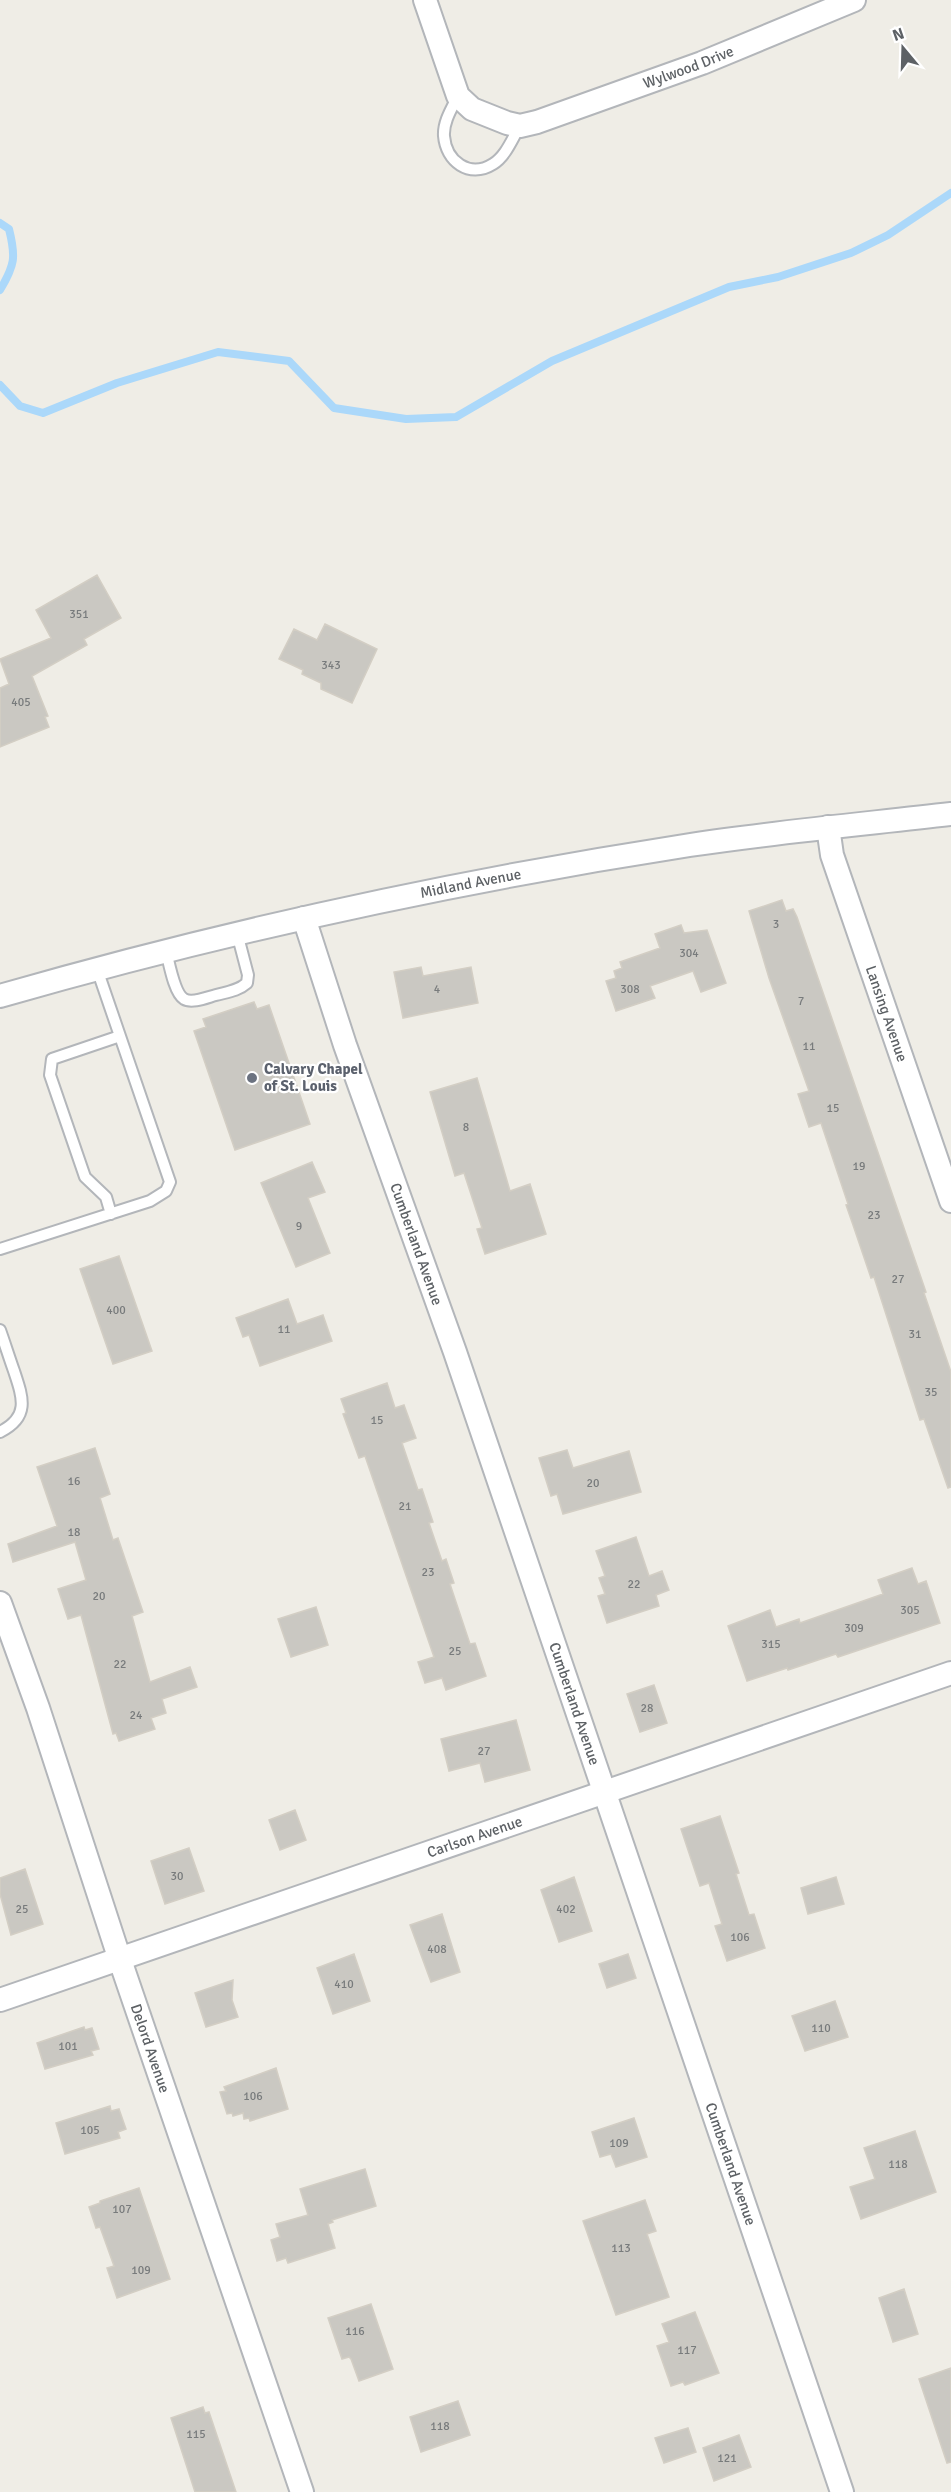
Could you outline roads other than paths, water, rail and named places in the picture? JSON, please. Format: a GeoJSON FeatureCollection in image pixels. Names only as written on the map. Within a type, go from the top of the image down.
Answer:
{"type":"FeatureCollection","features":[{"type":"Feature","properties":{"kind":"street"},"geometry":{"type":"LineString","coordinates":[[425,0],[458,96],[472,109],[513,125]]}},
{"type":"Feature","properties":{"kind":"street","name":"Wylwood Drive"},"geometry":{"type":"LineString","coordinates":[[513,125],[537,122],[702,63],[854,0]]}},
{"type":"Feature","properties":{"kind":"street","name":"Midland Avenue"},"geometry":{"type":"LineString","coordinates":[[0,996],[237,933],[588,862],[828,827],[951,814]]}},
{"type":"Feature","properties":{"kind":"street","name":"Lansing Avenue"},"geometry":{"type":"LineString","coordinates":[[828,827],[832,855],[951,1201]]}},
{"type":"Feature","properties":{"kind":"street","name":"Cumberland Avenue"},"geometry":{"type":"LineString","coordinates":[[304,918],[345,1045],[447,1331],[842,2492]]}},
{"type":"Feature","properties":{"kind":"street","name":"Delord Avenue"},"geometry":{"type":"LineString","coordinates":[[0,1603],[38,1708],[120,1960],[302,2492]]}},
{"type":"Feature","properties":{"kind":"street","name":"Carlson Avenue"},"geometry":{"type":"LineString","coordinates":[[0,2000],[951,1673]]}},
{"type":"Feature","properties":{"kind":"lane"},"geometry":{"type":"LineString","coordinates":[[458,96],[448,117],[444,134],[449,155],[460,167],[476,170],[492,165],[503,155],[513,125]]}},
{"type":"Feature","properties":{"kind":"lane"},"geometry":{"type":"LineString","coordinates":[[166,951],[178,992],[183,999],[191,1001],[205,998],[241,988],[247,983],[248,975],[237,933]]}},
{"type":"Feature","properties":{"kind":"lane"},"geometry":{"type":"LineString","coordinates":[[0,1249],[150,1201],[166,1191],[170,1182],[98,969]]}},
{"type":"Feature","properties":{"kind":"lane"},"geometry":{"type":"LineString","coordinates":[[111,1214],[106,1197],[85,1177],[50,1075],[50,1066],[52,1059],[120,1036]]}},
{"type":"Feature","properties":{"kind":"lane"},"geometry":{"type":"LineString","coordinates":[[0,1330],[22,1397],[19,1416],[8,1428],[0,1432]]}},
{"type":"Feature","properties":{"kind":"waterway"},"geometry":{"type":"LineString","coordinates":[[0,385],[20,406],[43,413],[117,383],[218,352],[289,361],[334,408],[406,419],[456,417],[552,361],[729,287],[778,277],[851,253],[888,235],[951,193]]}},
{"type":"Feature","properties":{"kind":"waterway"},"geometry":{"type":"LineString","coordinates":[[0,223],[9,229],[13,247],[13,261],[0,290]]}},
{"type":"Feature","properties":{"kind":"place","name":"Calvary Chapel of St. Louis"},"geometry":{"type":"Point","coordinates":[252,1078]}}]}
